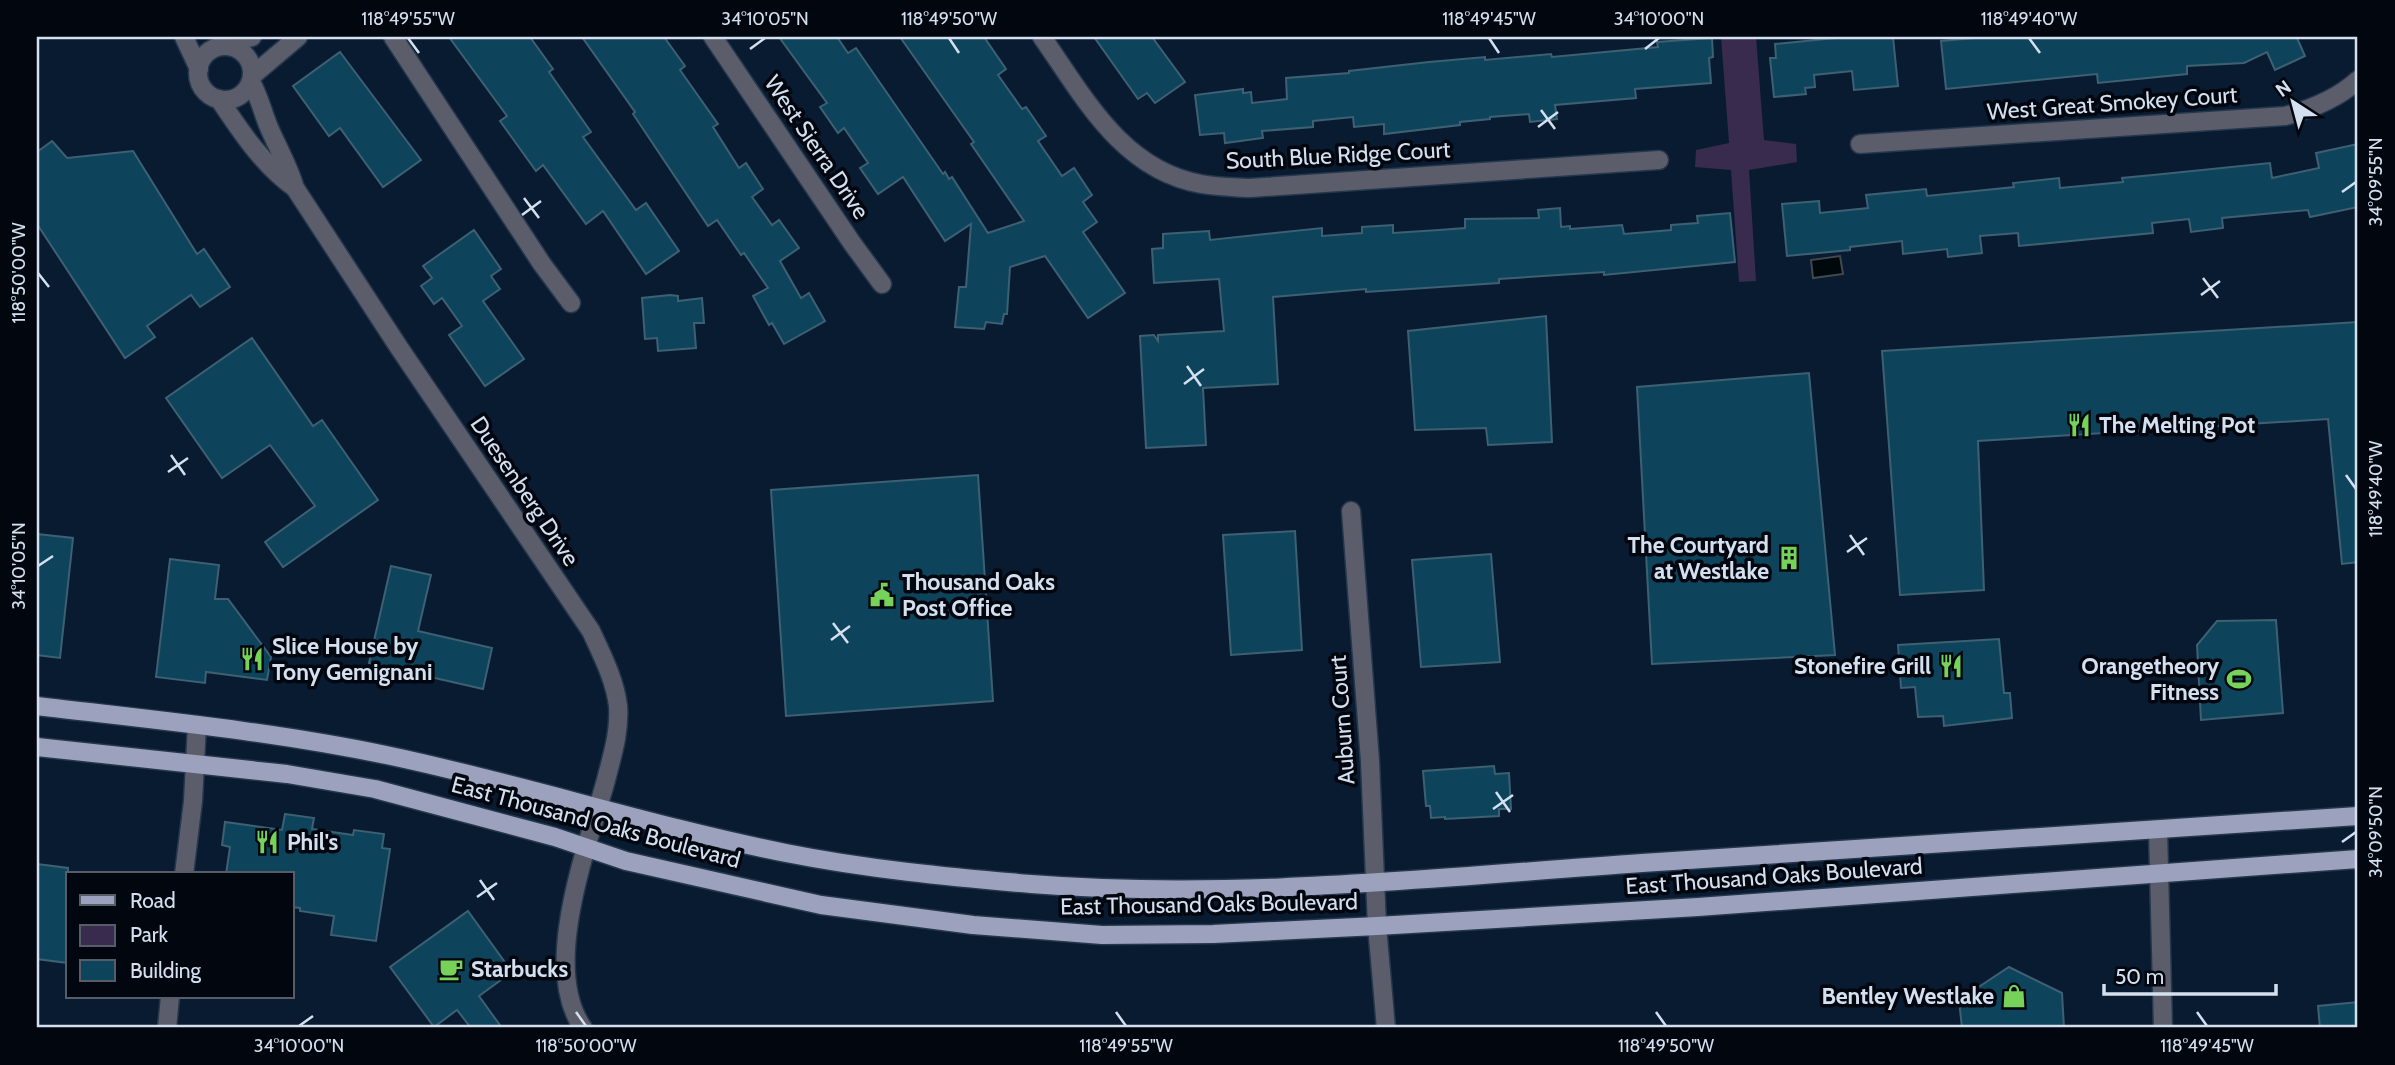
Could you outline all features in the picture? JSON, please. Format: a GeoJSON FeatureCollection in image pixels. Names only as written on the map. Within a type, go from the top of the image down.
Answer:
{"type":"FeatureCollection","features":[{"type":"Feature","properties":{"kind":"main road","name":"East Thousand Oaks Boulevard"},"geometry":{"type":"LineString","coordinates":[[37,706],[277,734],[379,753],[796,855],[909,871],[1114,889],[1195,890],[1374,882],[2358,816]]}},
{"type":"Feature","properties":{"kind":"main road","name":"East Thousand Oaks Boulevard"},"geometry":{"type":"LineString","coordinates":[[37,747],[287,774],[375,789],[454,808],[587,849],[719,883],[821,905],[985,927],[1102,935],[1213,934],[1711,906],[2358,859]]}},
{"type":"Feature","properties":{"kind":"street","name":"Duesenberg Drive"},"geometry":{"type":"LineString","coordinates":[[184,37],[191,58],[199,69],[198,77],[204,90],[219,99],[239,130],[278,176],[295,188]]}},
{"type":"Feature","properties":{"kind":"street"},"geometry":{"type":"LineString","coordinates":[[199,69],[207,54],[223,43],[252,37]]}},
{"type":"Feature","properties":{"kind":"street"},"geometry":{"type":"LineString","coordinates":[[219,99],[234,99],[242,95],[251,79],[298,37]]}},
{"type":"Feature","properties":{"kind":"street"},"geometry":{"type":"LineString","coordinates":[[393,37],[570,303]]}},
{"type":"Feature","properties":{"kind":"street","name":"West Sierra Drive"},"geometry":{"type":"LineString","coordinates":[[713,37],[882,284]]}},
{"type":"Feature","properties":{"kind":"street","name":"South Blue Ridge Court"},"geometry":{"type":"LineString","coordinates":[[1042,37],[1099,119],[1122,145],[1166,173],[1198,184],[1250,187],[1660,160]]}},
{"type":"Feature","properties":{"kind":"street","name":"Duesenberg Drive"},"geometry":{"type":"LineString","coordinates":[[223,43],[244,54],[252,68],[251,79],[273,136],[289,165],[295,188],[433,400],[591,631],[609,670],[618,707],[616,743],[576,891],[565,958],[565,976],[577,1019],[583,1028]]}},
{"type":"Feature","properties":{"kind":"street","name":"West Great Smokey Court"},"geometry":{"type":"LineString","coordinates":[[1860,144],[2285,116],[2313,108],[2348,89],[2358,80]]}},
{"type":"Feature","properties":{"kind":"street","name":"Auburn Court"},"geometry":{"type":"LineString","coordinates":[[1351,511],[1370,761],[1374,882],[1386,1028]]}},
{"type":"Feature","properties":{"kind":"street"},"geometry":{"type":"LineString","coordinates":[[184,872],[196,764],[197,724]]}},
{"type":"Feature","properties":{"kind":"street"},"geometry":{"type":"LineString","coordinates":[[2158,830],[2163,1028]]}},
{"type":"Feature","properties":{"kind":"street"},"geometry":{"type":"LineString","coordinates":[[167,1028],[170,998]]}},
{"type":"Feature","properties":{"kind":"green space"},"geometry":{"type":"Polygon","coordinates":[[[1721,37],[1756,37],[1764,140],[1796,144],[1797,162],[1749,170],[1756,281],[1739,282],[1731,170],[1695,167],[1696,150],[1729,143],[1721,37]]]}},
{"type":"Feature","properties":{"kind":"shaded area"},"geometry":{"type":"Polygon","coordinates":[[[1840,256],[1843,274],[1813,278],[1811,260],[1840,256]]]}},
{"type":"Feature","properties":{"kind":"building"},"geometry":{"type":"Polygon","coordinates":[[[449,37],[530,37],[553,69],[549,72],[591,132],[583,137],[636,210],[646,203],[679,251],[646,274],[603,211],[586,224],[543,165],[536,171],[500,121],[507,116],[449,37]]]}},
{"type":"Feature","properties":{"kind":"building"},"geometry":{"type":"Polygon","coordinates":[[[582,37],[664,37],[685,66],[680,70],[718,124],[713,127],[739,168],[746,163],[763,189],[752,197],[772,225],[779,220],[799,248],[780,261],[801,298],[809,293],[825,321],[784,344],[772,323],[769,325],[753,296],[768,288],[717,220],[708,226],[633,114],[635,112],[582,37]]]}},
{"type":"Feature","properties":{"kind":"building"},"geometry":{"type":"Polygon","coordinates":[[[779,37],[837,37],[848,53],[856,48],[943,174],[945,172],[949,179],[952,177],[988,233],[1024,221],[971,144],[974,142],[900,37],[984,37],[1006,69],[998,75],[1022,109],[1026,107],[1046,136],[1038,141],[1062,176],[1074,168],[1092,195],[1083,202],[1097,222],[1083,232],[1125,293],[1088,318],[1045,256],[1010,267],[1007,314],[1004,314],[1002,324],[986,322],[984,329],[955,327],[959,287],[966,287],[971,224],[945,241],[903,177],[878,194],[860,168],[868,163],[844,128],[838,133],[820,107],[827,103],[779,37]]]}},
{"type":"Feature","properties":{"kind":"building"},"geometry":{"type":"Polygon","coordinates":[[[1094,37],[1152,37],[1185,82],[1155,103],[1147,93],[1138,99],[1094,37]]]}},
{"type":"Feature","properties":{"kind":"building"},"geometry":{"type":"Polygon","coordinates":[[[1846,37],[1893,37],[1898,86],[1854,90],[1852,71],[1814,75],[1815,87],[1805,88],[1806,94],[1774,97],[1770,58],[1776,58],[1775,44],[1846,37]]]}},
{"type":"Feature","properties":{"kind":"building"},"geometry":{"type":"Polygon","coordinates":[[[1987,37],[2300,37],[2297,38],[2305,56],[2275,70],[2267,52],[2244,63],[2187,66],[2187,74],[2098,83],[2097,74],[1946,89],[1941,41],[1987,37]]]}},
{"type":"Feature","properties":{"kind":"building"},"geometry":{"type":"Polygon","coordinates":[[[1712,38],[1713,57],[1709,58],[1711,83],[1635,89],[1636,98],[1555,105],[1557,119],[1530,122],[1529,114],[1490,117],[1460,122],[1460,125],[1384,134],[1384,124],[1354,127],[1353,117],[1313,121],[1313,127],[1262,131],[1263,138],[1225,143],[1224,133],[1200,135],[1195,95],[1243,89],[1243,93],[1251,92],[1252,103],[1287,99],[1286,78],[1485,57],[1485,60],[1551,54],[1552,57],[1658,47],[1657,42],[1712,38]]]}},
{"type":"Feature","properties":{"kind":"building"},"geometry":{"type":"Polygon","coordinates":[[[340,52],[421,160],[383,187],[340,128],[329,136],[293,86],[340,52]]]}},
{"type":"Feature","properties":{"kind":"building"},"geometry":{"type":"Polygon","coordinates":[[[52,141],[67,158],[133,151],[197,254],[204,249],[230,287],[200,307],[191,295],[147,326],[155,337],[125,358],[37,224],[37,152],[52,141]]]}},
{"type":"Feature","properties":{"kind":"building"},"geometry":{"type":"Polygon","coordinates":[[[2358,144],[2358,207],[2310,217],[2308,210],[2222,218],[2223,228],[2191,232],[2189,219],[2152,223],[2153,233],[2019,246],[2018,233],[1980,236],[1982,253],[1948,257],[1947,249],[1903,254],[1902,241],[1850,247],[1850,250],[1787,256],[1782,204],[1819,201],[1820,213],[1868,208],[1866,195],[1926,189],[1927,196],[2014,187],[2013,183],[2059,178],[2060,188],[2123,182],[2122,178],[2270,163],[2272,178],[2319,168],[2316,153],[2358,144]]]}},
{"type":"Feature","properties":{"kind":"building"},"geometry":{"type":"Polygon","coordinates":[[[1560,208],[1561,227],[1570,226],[1570,229],[1622,225],[1624,234],[1671,230],[1671,225],[1698,223],[1697,216],[1730,213],[1735,262],[1604,275],[1604,272],[1499,279],[1499,283],[1366,292],[1366,289],[1273,297],[1278,384],[1203,388],[1206,445],[1146,448],[1140,336],[1154,335],[1158,341],[1158,335],[1224,331],[1219,279],[1154,283],[1152,249],[1163,248],[1163,234],[1209,231],[1210,240],[1322,228],[1322,236],[1362,233],[1362,227],[1393,225],[1393,233],[1439,230],[1465,228],[1465,219],[1539,218],[1538,210],[1560,208]]]}},
{"type":"Feature","properties":{"kind":"building"},"geometry":{"type":"Polygon","coordinates":[[[474,230],[501,269],[491,276],[500,289],[483,301],[524,359],[485,386],[449,335],[462,326],[442,298],[434,304],[421,286],[432,278],[423,266],[474,230]]]}},
{"type":"Feature","properties":{"kind":"building"},"geometry":{"type":"Polygon","coordinates":[[[678,296],[678,301],[702,298],[704,323],[694,323],[696,348],[658,351],[657,338],[645,339],[642,298],[678,296]]]}},
{"type":"Feature","properties":{"kind":"building"},"geometry":{"type":"Polygon","coordinates":[[[1546,316],[1552,442],[1488,445],[1486,428],[1415,430],[1408,331],[1546,316]]]}},
{"type":"Feature","properties":{"kind":"building"},"geometry":{"type":"Polygon","coordinates":[[[2358,322],[2358,562],[2342,564],[2328,419],[1978,441],[1984,590],[1900,595],[1882,351],[2358,322]]]}},
{"type":"Feature","properties":{"kind":"building"},"geometry":{"type":"Polygon","coordinates":[[[252,338],[313,426],[322,420],[378,500],[283,567],[265,542],[315,506],[270,445],[222,478],[166,398],[252,338]]]}},
{"type":"Feature","properties":{"kind":"building","name":"The Courtyard at Westlake"},"geometry":{"type":"Polygon","coordinates":[[[1809,373],[1835,655],[1652,664],[1637,387],[1809,373]]]}},
{"type":"Feature","properties":{"kind":"building","name":"Thousand Oaks Post Office"},"geometry":{"type":"Polygon","coordinates":[[[978,475],[993,701],[786,716],[771,490],[978,475]]]}},
{"type":"Feature","properties":{"kind":"building"},"geometry":{"type":"Polygon","coordinates":[[[1295,531],[1302,650],[1231,655],[1223,535],[1295,531]]]}},
{"type":"Feature","properties":{"kind":"building"},"geometry":{"type":"Polygon","coordinates":[[[37,534],[73,538],[60,658],[37,655],[37,534]]]}},
{"type":"Feature","properties":{"kind":"building"},"geometry":{"type":"Polygon","coordinates":[[[1491,554],[1500,662],[1421,667],[1412,560],[1491,554]]]}},
{"type":"Feature","properties":{"kind":"building"},"geometry":{"type":"Polygon","coordinates":[[[170,559],[219,565],[215,599],[228,599],[271,657],[267,680],[206,672],[205,683],[156,677],[170,559]]]}},
{"type":"Feature","properties":{"kind":"building"},"geometry":{"type":"Polygon","coordinates":[[[391,566],[431,575],[418,631],[492,648],[483,689],[369,663],[391,566]]]}},
{"type":"Feature","properties":{"kind":"building","name":"Orangetheory Fitness"},"geometry":{"type":"Polygon","coordinates":[[[2276,620],[2283,713],[2201,720],[2197,645],[2217,621],[2276,620]]]}},
{"type":"Feature","properties":{"kind":"building","name":"Stonefire Grill"},"geometry":{"type":"Polygon","coordinates":[[[1999,639],[2004,693],[2010,693],[2012,718],[1944,726],[1943,716],[1918,717],[1915,687],[1901,688],[1898,645],[1999,639]]]}},
{"type":"Feature","properties":{"kind":"building"},"geometry":{"type":"Polygon","coordinates":[[[1494,766],[1495,774],[1509,773],[1511,809],[1499,809],[1499,816],[1431,818],[1430,806],[1426,806],[1423,771],[1494,766]]]}},
{"type":"Feature","properties":{"kind":"building"},"geometry":{"type":"Polygon","coordinates":[[[285,814],[314,818],[312,829],[353,835],[354,830],[384,834],[382,848],[390,849],[376,941],[331,935],[334,916],[300,911],[300,908],[294,907],[294,872],[226,872],[230,847],[222,845],[225,822],[282,830],[285,814]]]}},
{"type":"Feature","properties":{"kind":"building"},"geometry":{"type":"Polygon","coordinates":[[[37,864],[68,868],[66,963],[37,959],[37,864]]]}},
{"type":"Feature","properties":{"kind":"building","name":"Starbucks"},"geometry":{"type":"Polygon","coordinates":[[[468,911],[512,972],[479,996],[502,1028],[471,1028],[457,1010],[434,1027],[390,967],[468,911]]]}},
{"type":"Feature","properties":{"kind":"building","name":"Bentley Westlake"},"geometry":{"type":"Polygon","coordinates":[[[2009,967],[2062,993],[2064,1028],[1962,1028],[1959,1000],[2009,967]]]}},
{"type":"Feature","properties":{"kind":"building"},"geometry":{"type":"Polygon","coordinates":[[[2358,1002],[2358,1028],[2320,1028],[2318,1006],[2358,1002]]]}},
{"type":"Feature","properties":{"kind":"place","name":"The Melting Pot"},"geometry":{"type":"Point","coordinates":[2079,425]}},
{"type":"Feature","properties":{"kind":"place","name":"The Courtyard at Westlake"},"geometry":{"type":"Point","coordinates":[1789,558]}},
{"type":"Feature","properties":{"kind":"place","name":"Thousand Oaks Post Office"},"geometry":{"type":"Point","coordinates":[882,595]}},
{"type":"Feature","properties":{"kind":"place","name":"Slice House by Tony Gemignani"},"geometry":{"type":"Point","coordinates":[252,659]}},
{"type":"Feature","properties":{"kind":"place","name":"Stonefire Grill"},"geometry":{"type":"Point","coordinates":[1951,666]}},
{"type":"Feature","properties":{"kind":"place","name":"Orangetheory Fitness"},"geometry":{"type":"Point","coordinates":[2239,679]}},
{"type":"Feature","properties":{"kind":"place","name":"Phil's"},"geometry":{"type":"Point","coordinates":[267,842]}},
{"type":"Feature","properties":{"kind":"place","name":"Starbucks"},"geometry":{"type":"Point","coordinates":[451,969]}},
{"type":"Feature","properties":{"kind":"place","name":"Bentley Westlake"},"geometry":{"type":"Point","coordinates":[2014,996]}}]}
